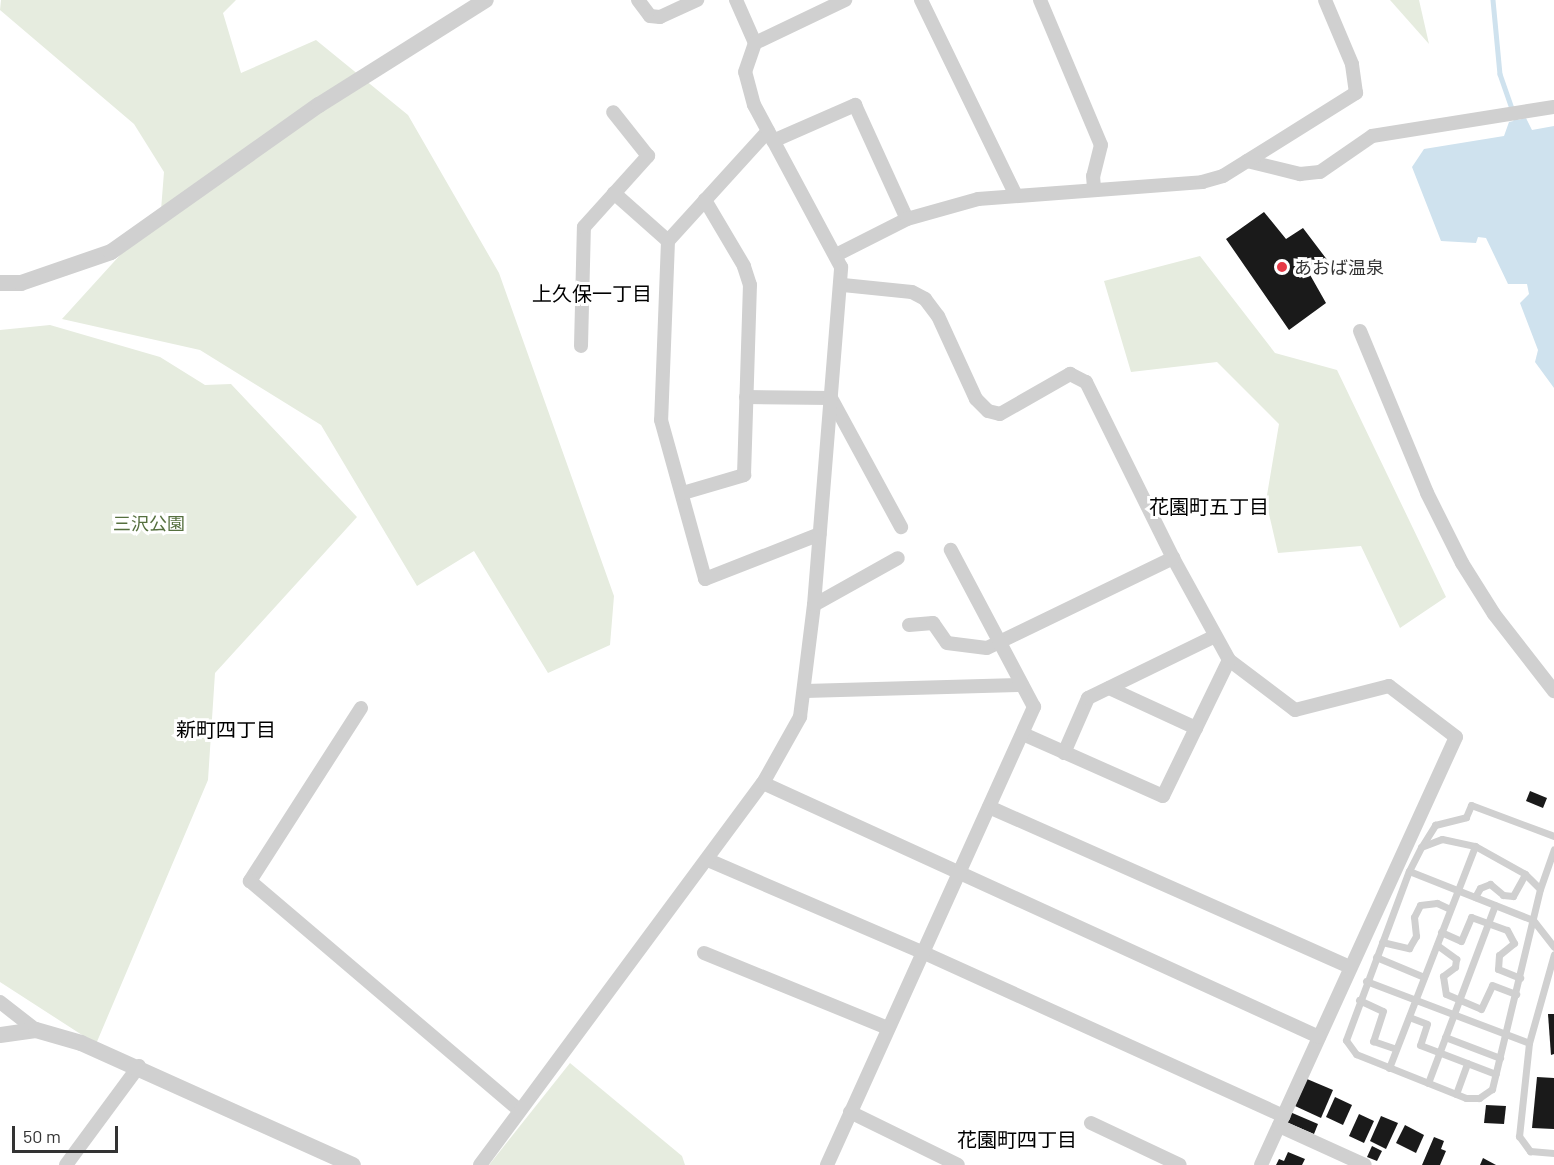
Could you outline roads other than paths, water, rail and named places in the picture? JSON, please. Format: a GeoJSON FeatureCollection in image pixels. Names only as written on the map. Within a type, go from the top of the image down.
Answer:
{"type":"FeatureCollection","features":[{"type":"Feature","properties":{"kind":"street"},"geometry":{"type":"LineString","coordinates":[[0,283],[21,283],[111,252],[319,105],[486,0]]}},
{"type":"Feature","properties":{"kind":"street"},"geometry":{"type":"LineString","coordinates":[[638,0],[650,16],[660,17],[697,0]]}},
{"type":"Feature","properties":{"kind":"street"},"geometry":{"type":"LineString","coordinates":[[480,1165],[763,783],[800,717],[814,605],[843,285],[838,254],[770,136],[747,86],[745,72],[755,44],[736,0]]}},
{"type":"Feature","properties":{"kind":"street"},"geometry":{"type":"LineString","coordinates":[[755,44],[845,0]]}},
{"type":"Feature","properties":{"kind":"street"},"geometry":{"type":"LineString","coordinates":[[921,0],[1015,194]]}},
{"type":"Feature","properties":{"kind":"street"},"geometry":{"type":"LineString","coordinates":[[1040,0],[1101,145],[1093,176],[1094,188]]}},
{"type":"Feature","properties":{"kind":"street"},"geometry":{"type":"LineString","coordinates":[[838,254],[907,219],[978,199],[1094,188],[1202,182],[1223,176],[1356,93],[1352,64],[1325,0]]}},
{"type":"Feature","properties":{"kind":"street"},"geometry":{"type":"LineString","coordinates":[[820,534],[705,579],[661,420],[668,241],[705,200],[770,136],[855,105],[907,219]]}},
{"type":"Feature","properties":{"kind":"street"},"geometry":{"type":"LineString","coordinates":[[1247,161],[1300,174],[1320,172],[1372,136],[1554,107]]}},
{"type":"Feature","properties":{"kind":"street"},"geometry":{"type":"LineString","coordinates":[[581,346],[584,227],[648,156],[613,112]]}},
{"type":"Feature","properties":{"kind":"street"},"geometry":{"type":"LineString","coordinates":[[614,193],[668,241]]}},
{"type":"Feature","properties":{"kind":"street"},"geometry":{"type":"LineString","coordinates":[[682,493],[744,475],[750,285],[744,266],[705,200]]}},
{"type":"Feature","properties":{"kind":"street"},"geometry":{"type":"LineString","coordinates":[[843,285],[912,292],[925,299],[938,316],[976,399],[988,411],[1000,414],[1071,374],[1086,382],[1173,558],[1229,660],[1295,710],[1389,686],[1456,737],[1261,1165]]}},
{"type":"Feature","properties":{"kind":"street"},"geometry":{"type":"LineString","coordinates":[[1360,331],[1426,493],[1462,563],[1494,614],[1554,691]]}},
{"type":"Feature","properties":{"kind":"street"},"geometry":{"type":"LineString","coordinates":[[746,397],[831,398]]}},
{"type":"Feature","properties":{"kind":"street"},"geometry":{"type":"LineString","coordinates":[[831,398],[901,527]]}},
{"type":"Feature","properties":{"kind":"street"},"geometry":{"type":"LineString","coordinates":[[827,1165],[1034,707],[997,643],[951,550]]}},
{"type":"Feature","properties":{"kind":"street"},"geometry":{"type":"LineString","coordinates":[[814,605],[898,558]]}},
{"type":"Feature","properties":{"kind":"street"},"geometry":{"type":"LineString","coordinates":[[909,625],[933,623],[946,643],[987,648],[1173,558]]}},
{"type":"Feature","properties":{"kind":"street"},"geometry":{"type":"LineString","coordinates":[[1064,753],[1088,698],[1215,636]]}},
{"type":"Feature","properties":{"kind":"street"},"geometry":{"type":"LineString","coordinates":[[1023,735],[1164,796],[1229,660]]}},
{"type":"Feature","properties":{"kind":"street"},"geometry":{"type":"LineString","coordinates":[[805,691],[1022,685]]}},
{"type":"Feature","properties":{"kind":"street"},"geometry":{"type":"LineString","coordinates":[[1109,688],[1196,728]]}},
{"type":"Feature","properties":{"kind":"street"},"geometry":{"type":"LineString","coordinates":[[361,708],[250,881],[519,1110]]}},
{"type":"Feature","properties":{"kind":"street"},"geometry":{"type":"LineString","coordinates":[[763,783],[960,870],[1319,1036]]}},
{"type":"Feature","properties":{"kind":"street"},"geometry":{"type":"LineString","coordinates":[[989,807],[1350,968]]}},
{"type":"Feature","properties":{"kind":"street"},"geometry":{"type":"LineString","coordinates":[[708,860],[922,952],[1281,1121],[1365,1165]]}},
{"type":"Feature","properties":{"kind":"street"},"geometry":{"type":"LineString","coordinates":[[704,953],[888,1028]]}},
{"type":"Feature","properties":{"kind":"street"},"geometry":{"type":"LineString","coordinates":[[0,1002],[36,1030],[139,1066],[353,1165]]}},
{"type":"Feature","properties":{"kind":"street"},"geometry":{"type":"LineString","coordinates":[[0,1035],[36,1030]]}},
{"type":"Feature","properties":{"kind":"street"},"geometry":{"type":"LineString","coordinates":[[66,1165],[139,1066]]}},
{"type":"Feature","properties":{"kind":"street"},"geometry":{"type":"LineString","coordinates":[[850,1112],[957,1165]]}},
{"type":"Feature","properties":{"kind":"street"},"geometry":{"type":"LineString","coordinates":[[1091,1123],[1180,1165]]}},
{"type":"Feature","properties":{"kind":"lane"},"geometry":{"type":"LineString","coordinates":[[1554,836],[1472,805],[1466,818],[1435,825],[1409,871],[1366,981],[1347,1032],[1349,1049],[1389,1068],[1466,1098],[1487,1095],[1507,1036],[1539,889],[1554,849]]}},
{"type":"Feature","properties":{"kind":"lane"},"geometry":{"type":"LineString","coordinates":[[1421,847],[1443,840],[1475,846],[1525,874],[1539,889]]}},
{"type":"Feature","properties":{"kind":"lane"},"geometry":{"type":"LineString","coordinates":[[1389,1068],[1475,846]]}},
{"type":"Feature","properties":{"kind":"lane"},"geometry":{"type":"LineString","coordinates":[[1409,871],[1533,920],[1554,947]]}},
{"type":"Feature","properties":{"kind":"lane"},"geometry":{"type":"LineString","coordinates":[[1475,897],[1485,885],[1513,896],[1525,874]]}},
{"type":"Feature","properties":{"kind":"lane"},"geometry":{"type":"LineString","coordinates":[[1382,942],[1394,948],[1409,948],[1416,936],[1414,917],[1420,904],[1437,903],[1450,909]]}},
{"type":"Feature","properties":{"kind":"lane"},"geometry":{"type":"LineString","coordinates":[[1428,1083],[1495,905]]}},
{"type":"Feature","properties":{"kind":"lane"},"geometry":{"type":"LineString","coordinates":[[1442,932],[1461,941],[1471,917],[1508,930],[1514,943],[1499,955],[1498,969],[1520,978]]}},
{"type":"Feature","properties":{"kind":"lane"},"geometry":{"type":"LineString","coordinates":[[1437,945],[1456,959],[1455,967],[1443,976],[1443,988],[1460,999],[1481,1009],[1492,985],[1516,994]]}},
{"type":"Feature","properties":{"kind":"lane"},"geometry":{"type":"LineString","coordinates":[[1554,954],[1529,1043],[1519,1136],[1530,1150],[1554,1153]]}},
{"type":"Feature","properties":{"kind":"lane"},"geometry":{"type":"LineString","coordinates":[[1376,957],[1424,977]]}},
{"type":"Feature","properties":{"kind":"lane"},"geometry":{"type":"LineString","coordinates":[[1366,981],[1529,1043]]}},
{"type":"Feature","properties":{"kind":"lane"},"geometry":{"type":"LineString","coordinates":[[1359,1000],[1383,1011],[1373,1041],[1396,1049]]}},
{"type":"Feature","properties":{"kind":"lane"},"geometry":{"type":"LineString","coordinates":[[1409,1017],[1427,1024],[1420,1045],[1496,1074]]}},
{"type":"Feature","properties":{"kind":"lane"},"geometry":{"type":"LineString","coordinates":[[1445,1037],[1500,1058]]}},
{"type":"Feature","properties":{"kind":"lane"},"geometry":{"type":"LineString","coordinates":[[1456,1094],[1467,1063]]}},
{"type":"Feature","properties":{"kind":"water"},"geometry":{"type":"Polygon","coordinates":[[[1526,118],[1532,130],[1554,126],[1554,388],[1535,362],[1538,350],[1520,303],[1529,294],[1527,284],[1508,284],[1486,238],[1478,237],[1476,243],[1441,241],[1412,167],[1424,149],[1504,136],[1509,122],[1526,118]]]}},
{"type":"Feature","properties":{"kind":"waterway"},"geometry":{"type":"LineString","coordinates":[[1493,0],[1500,74],[1516,120]]}},
{"type":"Feature","properties":{"kind":"place","name":"あおば温泉"},"geometry":{"type":"Point","coordinates":[1282,267]}},
{"type":"Feature","properties":{"kind":"district","name":"上久保一丁目"},"geometry":{"type":"Point","coordinates":[592,293]}},
{"type":"Feature","properties":{"kind":"district","name":"花園町五丁目"},"geometry":{"type":"Point","coordinates":[1209,506]}},
{"type":"Feature","properties":{"kind":"district","name":"新町四丁目"},"geometry":{"type":"Point","coordinates":[226,729]}},
{"type":"Feature","properties":{"kind":"district","name":"花園町四丁目"},"geometry":{"type":"Point","coordinates":[1017,1139]}},
{"type":"Feature","properties":{"kind":"park label","name":"三沢公園"},"geometry":{"type":"Point","coordinates":[149,523]}}]}
